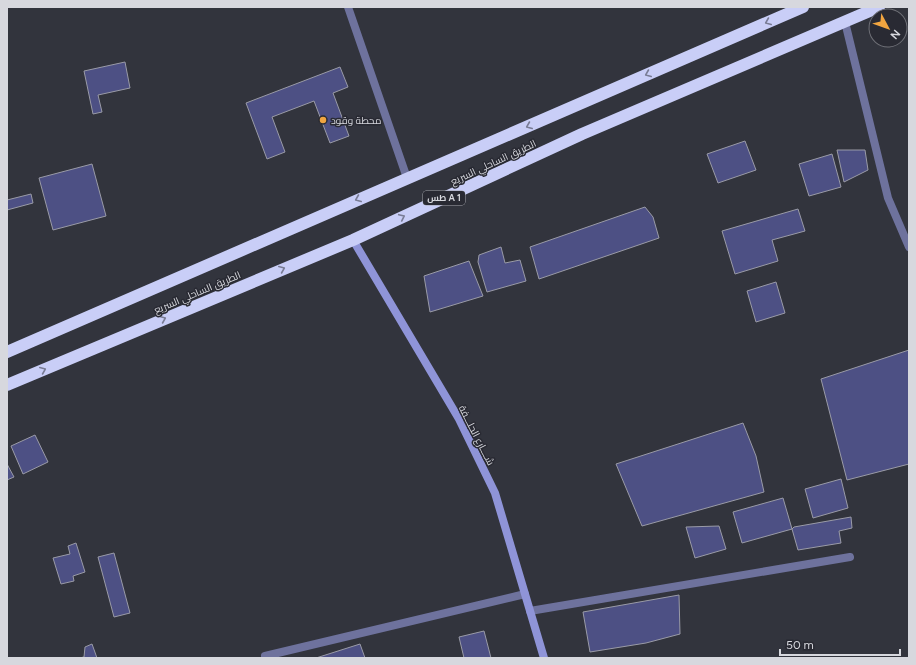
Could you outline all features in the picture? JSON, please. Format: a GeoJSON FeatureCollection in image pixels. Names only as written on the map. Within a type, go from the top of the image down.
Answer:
{"type":"FeatureCollection","features":[{"type":"Feature","properties":{"kind":"highway","name":"الطريق الساحلي السريع"},"geometry":{"type":"LineString","coordinates":[[7,352],[803,7]]}},
{"type":"Feature","properties":{"kind":"highway","name":"الطريق الساحلي السريع"},"geometry":{"type":"LineString","coordinates":[[7,385],[352,240],[582,134],[879,7]]}},
{"type":"Feature","properties":{"kind":"street"},"geometry":{"type":"LineString","coordinates":[[348,7],[407,178]]}},
{"type":"Feature","properties":{"kind":"street"},"geometry":{"type":"LineString","coordinates":[[845,22],[888,198],[909,247]]}},
{"type":"Feature","properties":{"kind":"street","name":"شــــارع الحلـــفة"},"geometry":{"type":"LineString","coordinates":[[352,240],[459,419],[495,493],[544,658]]}},
{"type":"Feature","properties":{"kind":"street"},"geometry":{"type":"LineString","coordinates":[[530,611],[850,556]]}},
{"type":"Feature","properties":{"kind":"street"},"geometry":{"type":"LineString","coordinates":[[264,656],[525,594]]}},
{"type":"Feature","properties":{"kind":"building"},"geometry":{"type":"Polygon","coordinates":[[[125,62],[130,88],[98,95],[102,112],[93,114],[84,71],[125,62]]]}},
{"type":"Feature","properties":{"kind":"building"},"geometry":{"type":"Polygon","coordinates":[[[340,67],[348,87],[333,93],[349,136],[330,143],[314,101],[272,117],[285,152],[267,159],[246,103],[340,67]]]}},
{"type":"Feature","properties":{"kind":"building"},"geometry":{"type":"Polygon","coordinates":[[[745,141],[756,170],[718,183],[707,154],[745,141]]]}},
{"type":"Feature","properties":{"kind":"building"},"geometry":{"type":"Polygon","coordinates":[[[837,150],[865,150],[868,170],[844,182],[837,150]]]}},
{"type":"Feature","properties":{"kind":"building"},"geometry":{"type":"Polygon","coordinates":[[[832,154],[841,187],[809,196],[799,164],[832,154]]]}},
{"type":"Feature","properties":{"kind":"building"},"geometry":{"type":"Polygon","coordinates":[[[92,164],[106,216],[53,230],[39,178],[92,164]]]}},
{"type":"Feature","properties":{"kind":"building"},"geometry":{"type":"Polygon","coordinates":[[[31,194],[33,203],[7,210],[7,200],[31,194]]]}},
{"type":"Feature","properties":{"kind":"building"},"geometry":{"type":"Polygon","coordinates":[[[645,207],[653,217],[659,238],[539,279],[530,247],[645,207]]]}},
{"type":"Feature","properties":{"kind":"building"},"geometry":{"type":"Polygon","coordinates":[[[798,209],[805,231],[772,240],[778,261],[735,274],[722,231],[798,209]]]}},
{"type":"Feature","properties":{"kind":"building"},"geometry":{"type":"Polygon","coordinates":[[[501,247],[505,263],[520,260],[526,281],[487,292],[478,262],[479,255],[501,247]]]}},
{"type":"Feature","properties":{"kind":"building"},"geometry":{"type":"Polygon","coordinates":[[[469,261],[483,296],[430,312],[424,276],[469,261]]]}},
{"type":"Feature","properties":{"kind":"building"},"geometry":{"type":"Polygon","coordinates":[[[776,282],[785,313],[756,322],[747,291],[776,282]]]}},
{"type":"Feature","properties":{"kind":"building"},"geometry":{"type":"Polygon","coordinates":[[[909,350],[909,464],[847,480],[821,379],[909,350]]]}},
{"type":"Feature","properties":{"kind":"building"},"geometry":{"type":"Polygon","coordinates":[[[743,423],[756,456],[764,492],[642,526],[616,464],[743,423]]]}},
{"type":"Feature","properties":{"kind":"building"},"geometry":{"type":"Polygon","coordinates":[[[35,435],[48,462],[23,474],[11,446],[35,435]]]}},
{"type":"Feature","properties":{"kind":"building"},"geometry":{"type":"Polygon","coordinates":[[[7,464],[14,477],[7,480],[7,464]]]}},
{"type":"Feature","properties":{"kind":"building"},"geometry":{"type":"Polygon","coordinates":[[[841,479],[848,508],[813,518],[805,489],[841,479]]]}},
{"type":"Feature","properties":{"kind":"building"},"geometry":{"type":"Polygon","coordinates":[[[783,498],[792,529],[742,543],[733,512],[783,498]]]}},
{"type":"Feature","properties":{"kind":"building"},"geometry":{"type":"Polygon","coordinates":[[[851,517],[852,528],[839,531],[841,543],[798,550],[792,529],[794,527],[851,517]]]}},
{"type":"Feature","properties":{"kind":"building"},"geometry":{"type":"Polygon","coordinates":[[[719,526],[726,549],[695,558],[686,527],[719,526]]]}},
{"type":"Feature","properties":{"kind":"building"},"geometry":{"type":"Polygon","coordinates":[[[76,543],[85,572],[73,576],[74,581],[61,584],[53,558],[70,554],[68,546],[76,543]]]}},
{"type":"Feature","properties":{"kind":"building"},"geometry":{"type":"Polygon","coordinates":[[[114,553],[130,613],[114,617],[98,557],[114,553]]]}},
{"type":"Feature","properties":{"kind":"building"},"geometry":{"type":"Polygon","coordinates":[[[679,595],[680,634],[646,643],[590,652],[583,612],[679,595]]]}},
{"type":"Feature","properties":{"kind":"building"},"geometry":{"type":"Polygon","coordinates":[[[484,631],[491,658],[464,658],[459,637],[484,631]]]}},
{"type":"Feature","properties":{"kind":"building"},"geometry":{"type":"Polygon","coordinates":[[[92,644],[97,658],[79,658],[84,657],[85,647],[92,644]]]}},
{"type":"Feature","properties":{"kind":"building"},"geometry":{"type":"Polygon","coordinates":[[[360,644],[365,658],[316,658],[360,644]]]}},
{"type":"Feature","properties":{"kind":"place","name":"محطة وقود"},"geometry":{"type":"Point","coordinates":[323,120]}}]}
